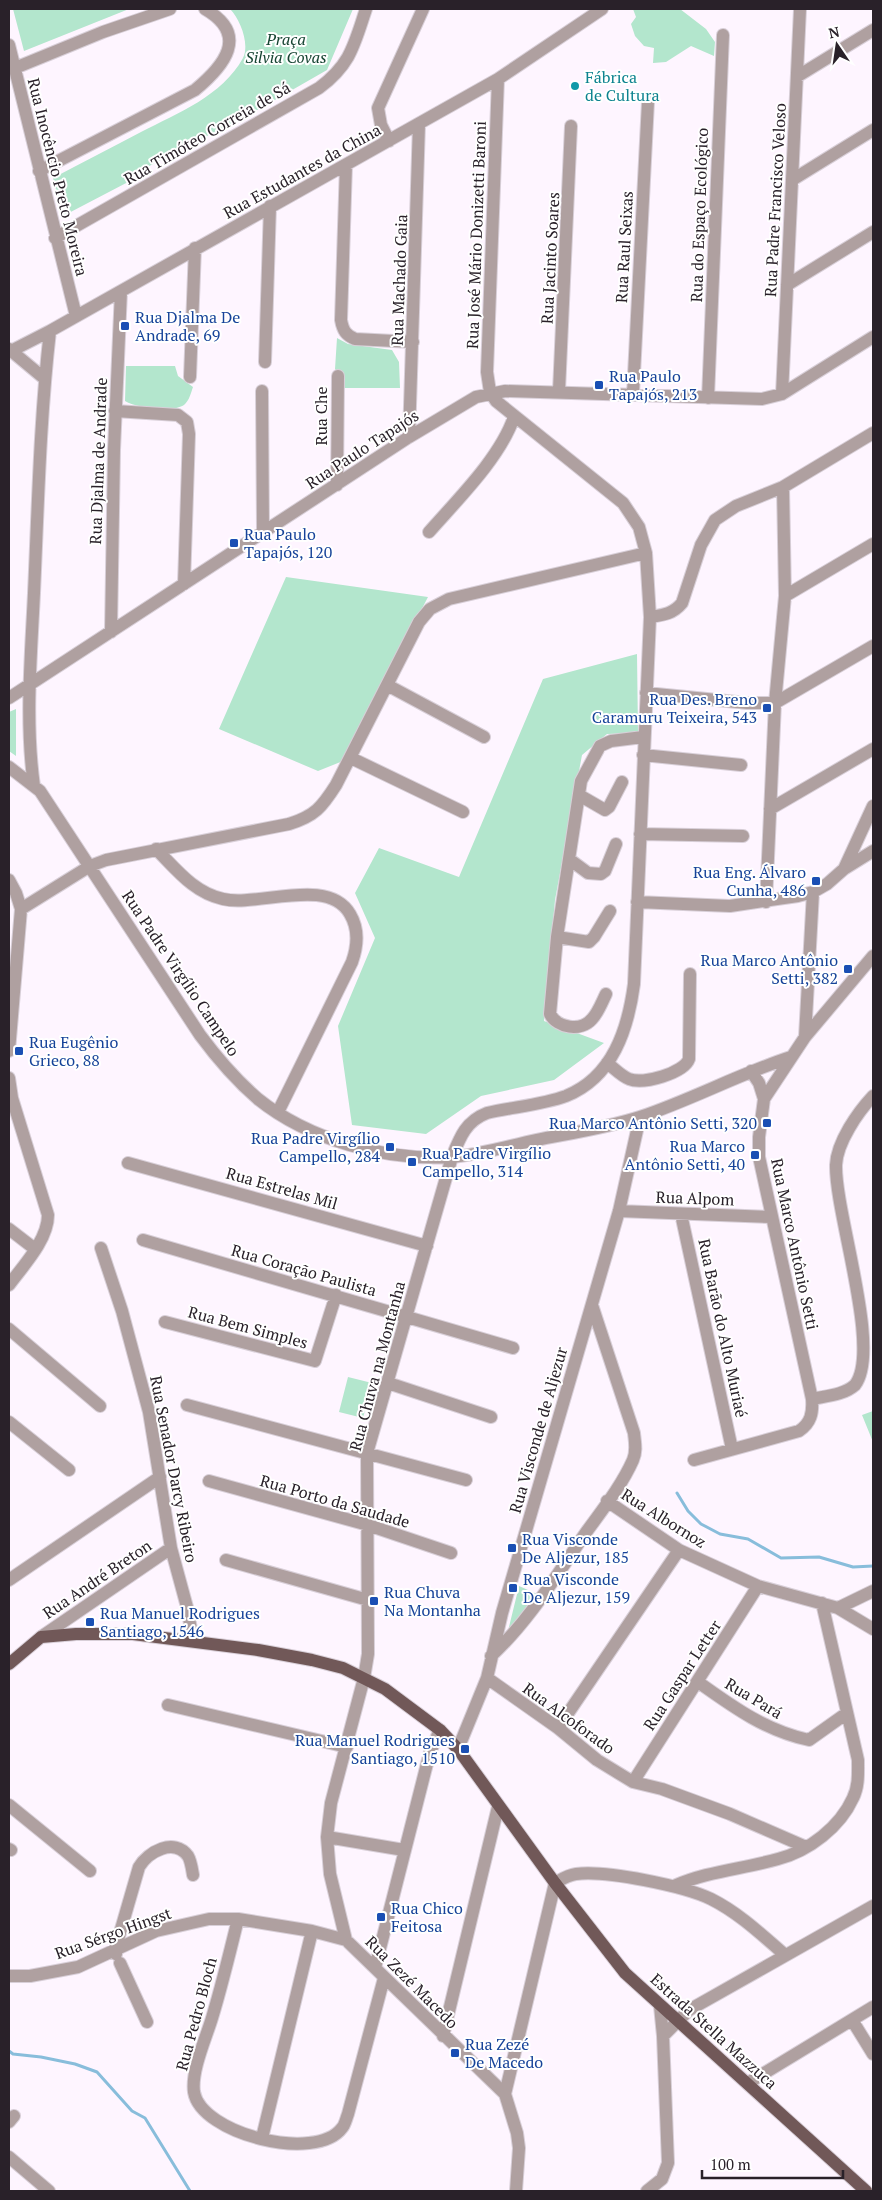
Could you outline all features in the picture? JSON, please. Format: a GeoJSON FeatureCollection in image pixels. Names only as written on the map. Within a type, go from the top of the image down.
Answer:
{"type":"FeatureCollection","features":[{"type":"Feature","properties":{"kind":"main road","name":"Estrada Stella Mazzuca"},"geometry":{"type":"LineString","coordinates":[[41,1637],[132,1634],[193,1640],[312,1660],[343,1668],[385,1689],[440,1730],[458,1749],[498,1807],[625,1972],[660,2006],[748,2083],[866,2191]]}},
{"type":"Feature","properties":{"kind":"main road"},"geometry":{"type":"LineString","coordinates":[[9,1664],[41,1637]]}},
{"type":"Feature","properties":{"kind":"street"},"geometry":{"type":"LineString","coordinates":[[15,68],[103,32],[170,9]]}},
{"type":"Feature","properties":{"kind":"street"},"geometry":{"type":"LineString","coordinates":[[39,171],[195,90],[207,80],[221,65],[230,48],[227,34],[221,22],[205,9]]}},
{"type":"Feature","properties":{"kind":"street","name":"Rua Timóteo Correia de Sá"},"geometry":{"type":"LineString","coordinates":[[55,238],[319,88],[344,66],[366,9]]}},
{"type":"Feature","properties":{"kind":"street"},"geometry":{"type":"LineString","coordinates":[[389,141],[381,126],[378,108],[423,9]]}},
{"type":"Feature","properties":{"kind":"street","name":"Rua Estudantes da China"},"geometry":{"type":"LineString","coordinates":[[10,350],[50,331],[195,248],[498,80],[602,9]]}},
{"type":"Feature","properties":{"kind":"street","name":"Rua Padre Francisco Veloso"},"geometry":{"type":"LineString","coordinates":[[782,394],[800,9]]}},
{"type":"Feature","properties":{"kind":"street"},"geometry":{"type":"LineString","coordinates":[[798,76],[873,30]]}},
{"type":"Feature","properties":{"kind":"street","name":"Rua do Espaço Ecológico"},"geometry":{"type":"LineString","coordinates":[[708,398],[723,35]]}},
{"type":"Feature","properties":{"kind":"street","name":"Rua Inocêncio Preto Moreira"},"geometry":{"type":"LineString","coordinates":[[9,45],[55,238],[76,316]]}},
{"type":"Feature","properties":{"kind":"street","name":"Rua José Mário Donizetti Baroni"},"geometry":{"type":"LineString","coordinates":[[490,392],[487,372],[498,80]]}},
{"type":"Feature","properties":{"kind":"street","name":"Rua Raul Seixas"},"geometry":{"type":"LineString","coordinates":[[633,394],[648,102]]}},
{"type":"Feature","properties":{"kind":"street","name":"Rua Machado Gaia"},"geometry":{"type":"LineString","coordinates":[[409,437],[419,124]]}},
{"type":"Feature","properties":{"kind":"street","name":"Rua Jacinto Soares"},"geometry":{"type":"LineString","coordinates":[[559,391],[571,126]]}},
{"type":"Feature","properties":{"kind":"street"},"geometry":{"type":"LineString","coordinates":[[792,180],[873,130]]}},
{"type":"Feature","properties":{"kind":"street"},"geometry":{"type":"LineString","coordinates":[[346,165],[342,329],[347,335],[355,339],[413,342]]}},
{"type":"Feature","properties":{"kind":"street"},"geometry":{"type":"LineString","coordinates":[[265,362],[270,206]]}},
{"type":"Feature","properties":{"kind":"street"},"geometry":{"type":"LineString","coordinates":[[787,285],[873,232]]}},
{"type":"Feature","properties":{"kind":"street"},"geometry":{"type":"LineString","coordinates":[[190,377],[195,248]]}},
{"type":"Feature","properties":{"kind":"street","name":"Rua Djalma de Andrade"},"geometry":{"type":"LineString","coordinates":[[111,632],[115,411],[121,291]]}},
{"type":"Feature","properties":{"kind":"street"},"geometry":{"type":"LineString","coordinates":[[34,786],[29,738],[30,684],[45,379],[50,331]]}},
{"type":"Feature","properties":{"kind":"street"},"geometry":{"type":"LineString","coordinates":[[782,394],[873,336]]}},
{"type":"Feature","properties":{"kind":"street"},"geometry":{"type":"LineString","coordinates":[[10,350],[45,379]]}},
{"type":"Feature","properties":{"kind":"street","name":"Rua Che"},"geometry":{"type":"LineString","coordinates":[[337,485],[338,376]]}},
{"type":"Feature","properties":{"kind":"street"},"geometry":{"type":"LineString","coordinates":[[262,391],[263,532]]}},
{"type":"Feature","properties":{"kind":"street","name":"Rua Paulo Tapajós"},"geometry":{"type":"LineString","coordinates":[[9,698],[409,437],[461,405],[490,392],[559,391],[762,399],[782,394]]}},
{"type":"Feature","properties":{"kind":"street","name":"Rua Chuva na Montanha"},"geometry":{"type":"LineString","coordinates":[[364,1678],[368,1654],[367,1453],[452,1157],[463,1132],[477,1117],[487,1112],[564,1096],[590,1083],[619,1045],[630,1015],[634,984],[643,737],[650,616],[646,553],[639,527],[623,503],[514,417],[496,401],[490,392]]}},
{"type":"Feature","properties":{"kind":"street"},"geometry":{"type":"LineString","coordinates":[[115,411],[178,415],[187,422],[184,584]]}},
{"type":"Feature","properties":{"kind":"street"},"geometry":{"type":"LineString","coordinates":[[429,532],[477,477],[514,417]]}},
{"type":"Feature","properties":{"kind":"street"},"geometry":{"type":"LineString","coordinates":[[783,491],[873,433]]}},
{"type":"Feature","properties":{"kind":"street"},"geometry":{"type":"LineString","coordinates":[[650,616],[666,614],[676,610],[682,603],[701,545],[715,520],[736,506],[764,494],[783,491],[873,442]]}},
{"type":"Feature","properties":{"kind":"street"},"geometry":{"type":"LineString","coordinates":[[766,902],[775,703],[785,596],[783,491]]}},
{"type":"Feature","properties":{"kind":"street"},"geometry":{"type":"LineString","coordinates":[[785,596],[873,544]]}},
{"type":"Feature","properties":{"kind":"street"},"geometry":{"type":"LineString","coordinates":[[21,909],[90,866],[106,860],[289,824],[309,818],[323,806],[351,758],[419,622],[430,609],[448,599],[646,553]]}},
{"type":"Feature","properties":{"kind":"street"},"geometry":{"type":"LineString","coordinates":[[646,693],[748,703],[775,703],[873,646]]}},
{"type":"Feature","properties":{"kind":"street"},"geometry":{"type":"LineString","coordinates":[[388,685],[484,737]]}},
{"type":"Feature","properties":{"kind":"street"},"geometry":{"type":"LineString","coordinates":[[606,994],[594,1018],[583,1025],[570,1027],[560,1025],[552,1019],[549,1002],[581,781],[600,746],[611,741],[643,737]]}},
{"type":"Feature","properties":{"kind":"street"},"geometry":{"type":"LineString","coordinates":[[770,809],[873,749]]}},
{"type":"Feature","properties":{"kind":"street"},"geometry":{"type":"LineString","coordinates":[[643,755],[741,765]]}},
{"type":"Feature","properties":{"kind":"street"},"geometry":{"type":"LineString","coordinates":[[351,758],[463,812]]}},
{"type":"Feature","properties":{"kind":"street","name":"Rua Padre Virgílio Campelo"},"geometry":{"type":"LineString","coordinates":[[9,767],[34,786],[50,805],[210,1049],[227,1069],[259,1099],[278,1112],[305,1127],[344,1143],[369,1150],[401,1155],[452,1157],[612,1125],[640,1117],[751,1071],[791,1057]]}},
{"type":"Feature","properties":{"kind":"street"},"geometry":{"type":"LineString","coordinates":[[579,795],[605,810],[609,807],[622,782]]}},
{"type":"Feature","properties":{"kind":"street"},"geometry":{"type":"LineString","coordinates":[[844,869],[873,806]]}},
{"type":"Feature","properties":{"kind":"street"},"geometry":{"type":"LineString","coordinates":[[640,834],[743,836]]}},
{"type":"Feature","properties":{"kind":"street"},"geometry":{"type":"LineString","coordinates":[[569,859],[588,872],[597,875],[605,871],[616,844]]}},
{"type":"Feature","properties":{"kind":"street"},"geometry":{"type":"LineString","coordinates":[[156,849],[191,885],[206,894],[224,900],[329,896],[346,908],[352,917],[356,928],[357,942],[352,962],[278,1112]]}},
{"type":"Feature","properties":{"kind":"street"},"geometry":{"type":"LineString","coordinates":[[637,902],[730,906],[766,902],[813,892],[873,851]]}},
{"type":"Feature","properties":{"kind":"street"},"geometry":{"type":"LineString","coordinates":[[566,878],[588,872]]}},
{"type":"Feature","properties":{"kind":"street"},"geometry":{"type":"LineString","coordinates":[[9,880],[21,909],[14,950],[9,1051]]}},
{"type":"Feature","properties":{"kind":"street"},"geometry":{"type":"LineString","coordinates":[[805,1037],[813,892]]}},
{"type":"Feature","properties":{"kind":"street"},"geometry":{"type":"LineString","coordinates":[[557,937],[589,942],[610,911]]}},
{"type":"Feature","properties":{"kind":"street","name":"Rua Marco Antônio Setti"},"geometry":{"type":"LineString","coordinates":[[694,1460],[799,1431],[806,1426],[810,1418],[812,1399],[759,1157],[759,1137],[764,1099],[805,1037],[873,956]]}},
{"type":"Feature","properties":{"kind":"street"},"geometry":{"type":"LineString","coordinates":[[607,1062],[630,1080],[638,1081],[678,1072],[684,1068],[690,1060],[690,974]]}},
{"type":"Feature","properties":{"kind":"street"},"geometry":{"type":"LineString","coordinates":[[751,1071],[759,1083],[764,1099]]}},
{"type":"Feature","properties":{"kind":"street"},"geometry":{"type":"LineString","coordinates":[[9,1078],[12,1098],[48,1212],[47,1224],[35,1249],[9,1285]]}},
{"type":"Feature","properties":{"kind":"street"},"geometry":{"type":"LineString","coordinates":[[812,1399],[837,1394],[856,1385],[864,1375],[869,1360],[870,1334],[866,1300],[844,1208],[836,1164],[840,1149],[873,1096]]}},
{"type":"Feature","properties":{"kind":"street","name":"Rua Visconde de Aljezur"},"geometry":{"type":"LineString","coordinates":[[458,1749],[487,1678],[502,1613],[619,1211],[640,1117]]}},
{"type":"Feature","properties":{"kind":"street","name":"Rua Estrelas Mil"},"geometry":{"type":"LineString","coordinates":[[128,1163],[427,1246]]}},
{"type":"Feature","properties":{"kind":"street","name":"Rua Alpom"},"geometry":{"type":"LineString","coordinates":[[619,1211],[771,1217]]}},
{"type":"Feature","properties":{"kind":"street","name":"Rua Barão do Alto Muriaé"},"geometry":{"type":"LineString","coordinates":[[681,1214],[732,1449]]}},
{"type":"Feature","properties":{"kind":"street"},"geometry":{"type":"LineString","coordinates":[[9,1229],[35,1249]]}},
{"type":"Feature","properties":{"kind":"street","name":"Rua Coração Paulista"},"geometry":{"type":"LineString","coordinates":[[143,1240],[513,1348]]}},
{"type":"Feature","properties":{"kind":"street","name":"Rua Senador Darcy Ribeiro"},"geometry":{"type":"LineString","coordinates":[[102,1248],[122,1311],[149,1412],[172,1548],[193,1640]]}},
{"type":"Feature","properties":{"kind":"street","name":"Rua Bem Simples"},"geometry":{"type":"LineString","coordinates":[[164,1322],[315,1361],[336,1295]]}},
{"type":"Feature","properties":{"kind":"street"},"geometry":{"type":"LineString","coordinates":[[491,1656],[514,1635],[529,1616],[628,1470],[634,1458],[636,1446],[634,1434],[592,1305]]}},
{"type":"Feature","properties":{"kind":"street"},"geometry":{"type":"LineString","coordinates":[[9,1329],[100,1406]]}},
{"type":"Feature","properties":{"kind":"street"},"geometry":{"type":"LineString","coordinates":[[388,1383],[491,1417]]}},
{"type":"Feature","properties":{"kind":"street"},"geometry":{"type":"LineString","coordinates":[[187,1405],[466,1480]]}},
{"type":"Feature","properties":{"kind":"street"},"geometry":{"type":"LineString","coordinates":[[9,1422],[69,1470]]}},
{"type":"Feature","properties":{"kind":"street"},"geometry":{"type":"LineString","coordinates":[[9,1580],[160,1477]]}},
{"type":"Feature","properties":{"kind":"street","name":"Rua Porto da Saudade"},"geometry":{"type":"LineString","coordinates":[[210,1481],[368,1525],[451,1553]]}},
{"type":"Feature","properties":{"kind":"street","name":"Rua Albornoz"},"geometry":{"type":"LineString","coordinates":[[607,1501],[679,1550],[758,1586],[838,1608],[873,1629]]}},
{"type":"Feature","properties":{"kind":"street","name":"Rua André Breton"},"geometry":{"type":"LineString","coordinates":[[41,1637],[172,1548]]}},
{"type":"Feature","properties":{"kind":"street"},"geometry":{"type":"LineString","coordinates":[[558,1728],[679,1550]]}},
{"type":"Feature","properties":{"kind":"street"},"geometry":{"type":"LineString","coordinates":[[226,1560],[368,1600]]}},
{"type":"Feature","properties":{"kind":"street","name":"Rua Gaspar Letter"},"geometry":{"type":"LineString","coordinates":[[633,1782],[758,1586]]}},
{"type":"Feature","properties":{"kind":"street"},"geometry":{"type":"LineString","coordinates":[[838,1608],[873,1591]]}},
{"type":"Feature","properties":{"kind":"street"},"geometry":{"type":"LineString","coordinates":[[674,1886],[702,1876],[779,1859],[806,1847],[824,1835],[840,1819],[854,1797],[858,1779],[858,1760],[822,1603]]}},
{"type":"Feature","properties":{"kind":"street","name":"Rua Zezé Macedo"},"geometry":{"type":"LineString","coordinates":[[364,1678],[331,1803],[327,1837],[330,1874],[346,1940],[505,2094],[517,2133],[519,2148],[516,2191]]}},
{"type":"Feature","properties":{"kind":"street","name":"Rua Alcoforado"},"geometry":{"type":"LineString","coordinates":[[487,1678],[558,1728],[597,1760],[633,1782],[662,1789],[730,1814],[806,1847]]}},
{"type":"Feature","properties":{"kind":"street","name":"Rua Pará"},"geometry":{"type":"LineString","coordinates":[[698,1682],[758,1723],[809,1740],[847,1713]]}},
{"type":"Feature","properties":{"kind":"street"},"geometry":{"type":"LineString","coordinates":[[168,1705],[347,1747]]}},
{"type":"Feature","properties":{"kind":"street"},"geometry":{"type":"LineString","coordinates":[[375,1968],[430,1752],[440,1730]]}},
{"type":"Feature","properties":{"kind":"street"},"geometry":{"type":"LineString","coordinates":[[9,1804],[90,1871]]}},
{"type":"Feature","properties":{"kind":"street"},"geometry":{"type":"LineString","coordinates":[[443,2036],[498,1807]]}},
{"type":"Feature","properties":{"kind":"street"},"geometry":{"type":"LineString","coordinates":[[327,1837],[404,1850]]}},
{"type":"Feature","properties":{"kind":"street"},"geometry":{"type":"LineString","coordinates":[[147,2022],[117,1956],[139,1867],[151,1853],[172,1847],[179,1849],[190,1859],[194,1875]]}},
{"type":"Feature","properties":{"kind":"street"},"geometry":{"type":"LineString","coordinates":[[505,2094],[555,1883],[570,1875],[582,1874],[674,1886],[711,1899],[754,1928],[785,1955]]}},
{"type":"Feature","properties":{"kind":"street"},"geometry":{"type":"LineString","coordinates":[[663,2036],[689,2010],[873,1906]]}},
{"type":"Feature","properties":{"kind":"street","name":"Rua Sérgo Hingst"},"geometry":{"type":"LineString","coordinates":[[9,1976],[30,1976],[78,1967],[117,1956],[156,1931],[209,1919],[238,1919],[312,1931],[346,1940]]}},
{"type":"Feature","properties":{"kind":"street","name":"Rua Pedro Bloch"},"geometry":{"type":"LineString","coordinates":[[238,1919],[204,2041],[194,2091],[203,2110],[230,2129],[289,2144],[305,2145],[318,2142],[342,2129],[348,2114],[384,1978]]}},
{"type":"Feature","properties":{"kind":"street"},"geometry":{"type":"LineString","coordinates":[[262,2138],[312,1931]]}},
{"type":"Feature","properties":{"kind":"street"},"geometry":{"type":"LineString","coordinates":[[647,2191],[662,2179],[668,2163],[660,2006]]}},
{"type":"Feature","properties":{"kind":"street"},"geometry":{"type":"LineString","coordinates":[[748,2083],[873,2007]]}},
{"type":"Feature","properties":{"kind":"street"},"geometry":{"type":"LineString","coordinates":[[852,2020],[873,2054]]}},
{"type":"Feature","properties":{"kind":"street"},"geometry":{"type":"LineString","coordinates":[[9,2157],[49,2191]]}},
{"type":"Feature","properties":{"kind":"green space"},"geometry":{"type":"Polygon","coordinates":[[[13,9],[129,9],[24,51],[13,9]]]}},
{"type":"Feature","properties":{"kind":"green space","name":"Praça Silvia Covas"},"geometry":{"type":"Polygon","coordinates":[[[230,9],[353,9],[327,70],[259,109],[132,175],[130,181],[63,216],[53,178],[198,102],[223,83],[234,71],[243,58],[245,39],[234,13],[230,9]]]}},
{"type":"Feature","properties":{"kind":"green space"},"geometry":{"type":"Polygon","coordinates":[[[633,9],[680,9],[706,29],[715,42],[714,56],[691,46],[666,62],[653,63],[654,48],[644,46],[635,36],[631,24],[636,17],[633,9]]]}},
{"type":"Feature","properties":{"kind":"green space"},"geometry":{"type":"Polygon","coordinates":[[[337,338],[348,344],[392,350],[399,362],[400,388],[342,388],[345,379],[335,369],[337,338]]]}},
{"type":"Feature","properties":{"kind":"green space"},"geometry":{"type":"Polygon","coordinates":[[[126,366],[175,366],[178,376],[193,387],[189,399],[184,405],[171,409],[130,404],[125,401],[126,366]]]}},
{"type":"Feature","properties":{"kind":"green space"},"geometry":{"type":"Polygon","coordinates":[[[286,577],[428,597],[343,761],[318,771],[219,729],[286,577]]]}},
{"type":"Feature","properties":{"kind":"green space"},"geometry":{"type":"Polygon","coordinates":[[[637,654],[638,733],[607,734],[582,755],[555,900],[544,1021],[604,1043],[554,1080],[481,1096],[426,1134],[352,1125],[338,1026],[375,938],[355,893],[379,848],[459,877],[543,679],[637,654]]]}},
{"type":"Feature","properties":{"kind":"green space"},"geometry":{"type":"Polygon","coordinates":[[[16,709],[16,756],[9,751],[9,712],[16,709]]]}},
{"type":"Feature","properties":{"kind":"green space"},"geometry":{"type":"Polygon","coordinates":[[[348,1377],[372,1383],[363,1418],[339,1412],[348,1377]]]}},
{"type":"Feature","properties":{"kind":"green space"},"geometry":{"type":"Polygon","coordinates":[[[873,1411],[873,1442],[862,1415],[873,1411]]]}},
{"type":"Feature","properties":{"kind":"green space"},"geometry":{"type":"Polygon","coordinates":[[[519,1586],[537,1594],[507,1635],[519,1586]]]}},
{"type":"Feature","properties":{"kind":"waterway"},"geometry":{"type":"LineString","coordinates":[[677,1493],[688,1511],[701,1524],[720,1534],[748,1539],[781,1558],[819,1557],[853,1567],[873,1566]]}},
{"type":"Feature","properties":{"kind":"waterway"},"geometry":{"type":"LineString","coordinates":[[9,2051],[13,2054],[75,2064],[97,2072],[132,2111],[145,2118],[190,2191]]}},
{"type":"Feature","properties":{"kind":"place","name":"Fábrica de Cultura"},"geometry":{"type":"Point","coordinates":[575,86]}},
{"type":"Feature","properties":{"kind":"place","name":"Rua Djalma De Andrade, 69"},"geometry":{"type":"Point","coordinates":[125,326]}},
{"type":"Feature","properties":{"kind":"place","name":"Rua Paulo Tapajós, 213"},"geometry":{"type":"Point","coordinates":[599,385]}},
{"type":"Feature","properties":{"kind":"place","name":"Rua Paulo Tapajós, 120"},"geometry":{"type":"Point","coordinates":[234,543]}},
{"type":"Feature","properties":{"kind":"place","name":"Rua Des. Breno Caramuru Teixeira, 543"},"geometry":{"type":"Point","coordinates":[767,708]}},
{"type":"Feature","properties":{"kind":"place","name":"Rua Eng. Álvaro Cunha, 486"},"geometry":{"type":"Point","coordinates":[816,881]}},
{"type":"Feature","properties":{"kind":"place","name":"Rua Marco Antônio Setti, 382"},"geometry":{"type":"Point","coordinates":[848,969]}},
{"type":"Feature","properties":{"kind":"place","name":"Rua Eugênio Grieco, 88"},"geometry":{"type":"Point","coordinates":[19,1051]}},
{"type":"Feature","properties":{"kind":"place","name":"Rua Marco Antônio Setti, 320"},"geometry":{"type":"Point","coordinates":[767,1123]}},
{"type":"Feature","properties":{"kind":"place","name":"Rua Padre Virgílio Campello, 284"},"geometry":{"type":"Point","coordinates":[390,1147]}},
{"type":"Feature","properties":{"kind":"place","name":"Rua Marco Antônio Setti, 40"},"geometry":{"type":"Point","coordinates":[755,1155]}},
{"type":"Feature","properties":{"kind":"place","name":"Rua Padre Virgílio Campello, 314"},"geometry":{"type":"Point","coordinates":[412,1162]}},
{"type":"Feature","properties":{"kind":"place","name":"Rua Visconde De Aljezur, 185"},"geometry":{"type":"Point","coordinates":[512,1548]}},
{"type":"Feature","properties":{"kind":"place","name":"Rua Visconde De Aljezur, 159"},"geometry":{"type":"Point","coordinates":[513,1588]}},
{"type":"Feature","properties":{"kind":"place","name":"Rua Chuva Na Montanha"},"geometry":{"type":"Point","coordinates":[374,1601]}},
{"type":"Feature","properties":{"kind":"place","name":"Rua Manuel Rodrigues Santiago, 1546"},"geometry":{"type":"Point","coordinates":[90,1622]}},
{"type":"Feature","properties":{"kind":"place","name":"Rua Manuel Rodrigues Santiago, 1510"},"geometry":{"type":"Point","coordinates":[465,1749]}},
{"type":"Feature","properties":{"kind":"place","name":"Rua Chico Feitosa"},"geometry":{"type":"Point","coordinates":[381,1917]}},
{"type":"Feature","properties":{"kind":"place","name":"Rua Zezé De Macedo"},"geometry":{"type":"Point","coordinates":[455,2053]}}]}
